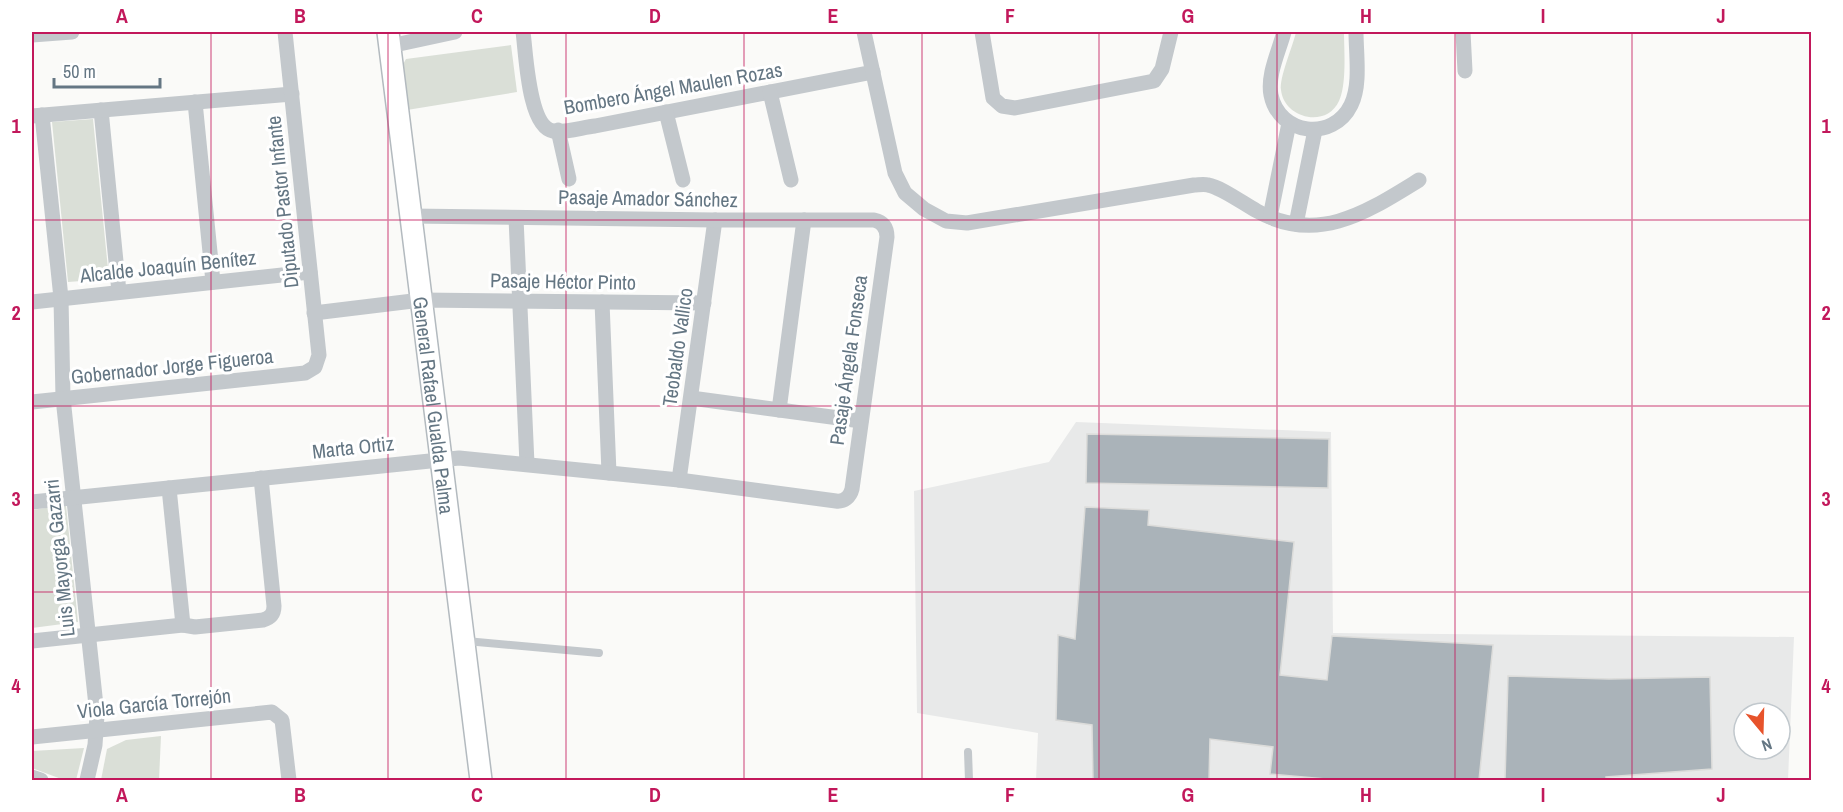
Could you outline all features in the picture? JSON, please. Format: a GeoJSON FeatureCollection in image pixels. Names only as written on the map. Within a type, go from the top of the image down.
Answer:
{"type":"FeatureCollection","features":[{"type":"Feature","properties":{"kind":"main road","name":"General Rafael Gualda Palma"},"geometry":{"type":"LineString","coordinates":[[389,39],[481,780]]}},
{"type":"Feature","properties":{"kind":"street"},"geometry":{"type":"LineString","coordinates":[[32,35],[72,32]]}},
{"type":"Feature","properties":{"kind":"street","name":"Diputado Pastor Infante"},"geometry":{"type":"LineString","coordinates":[[285,32],[319,356],[315,367]]}},
{"type":"Feature","properties":{"kind":"street"},"geometry":{"type":"LineString","coordinates":[[389,39],[455,32]]}},
{"type":"Feature","properties":{"kind":"street","name":"Bombero Ángel Maulen Rozas"},"geometry":{"type":"LineString","coordinates":[[523,32],[534,110],[544,127],[553,131],[595,126],[873,72]]}},
{"type":"Feature","properties":{"kind":"street"},"geometry":{"type":"LineString","coordinates":[[864,32],[895,173],[905,193],[945,221],[968,223],[1209,184],[1269,217],[1296,224],[1343,221],[1370,210],[1419,180]]}},
{"type":"Feature","properties":{"kind":"street"},"geometry":{"type":"LineString","coordinates":[[982,32],[992,95],[998,104],[1010,108],[1154,81],[1162,69],[1171,32]]}},
{"type":"Feature","properties":{"kind":"street"},"geometry":{"type":"LineString","coordinates":[[1284,32],[1270,88],[1274,104],[1277,112],[1289,123],[1315,130],[1326,128],[1339,120],[1351,106],[1355,90],[1356,32]]}},
{"type":"Feature","properties":{"kind":"street"},"geometry":{"type":"LineString","coordinates":[[1463,32],[1465,71]]}},
{"type":"Feature","properties":{"kind":"street"},"geometry":{"type":"LineString","coordinates":[[770,92],[791,180]]}},
{"type":"Feature","properties":{"kind":"street"},"geometry":{"type":"LineString","coordinates":[[37,116],[292,94]]}},
{"type":"Feature","properties":{"kind":"street"},"geometry":{"type":"LineString","coordinates":[[195,102],[213,282]]}},
{"type":"Feature","properties":{"kind":"street"},"geometry":{"type":"LineString","coordinates":[[101,110],[119,292]]}},
{"type":"Feature","properties":{"kind":"street"},"geometry":{"type":"LineString","coordinates":[[666,112],[683,180]]}},
{"type":"Feature","properties":{"kind":"street","name":"Luis Mayorga Gazarri"},"geometry":{"type":"LineString","coordinates":[[37,116],[61,298],[63,398],[97,730],[87,780]]}},
{"type":"Feature","properties":{"kind":"street"},"geometry":{"type":"LineString","coordinates":[[1269,217],[1289,123]]}},
{"type":"Feature","properties":{"kind":"street"},"geometry":{"type":"LineString","coordinates":[[558,130],[569,179]]}},
{"type":"Feature","properties":{"kind":"street"},"geometry":{"type":"LineString","coordinates":[[1296,224],[1315,130]]}},
{"type":"Feature","properties":{"kind":"street","name":"Pasaje Amador Sánchez"},"geometry":{"type":"LineString","coordinates":[[410,216],[873,220],[884,225]]}},
{"type":"Feature","properties":{"kind":"street"},"geometry":{"type":"LineString","coordinates":[[516,218],[527,465]]}},
{"type":"Feature","properties":{"kind":"street","name":"Teobaldo Vallico"},"geometry":{"type":"LineString","coordinates":[[679,480],[715,220]]}},
{"type":"Feature","properties":{"kind":"street"},"geometry":{"type":"LineString","coordinates":[[779,410],[804,220]]}},
{"type":"Feature","properties":{"kind":"street","name":"Pasaje Ángela Fonseca"},"geometry":{"type":"LineString","coordinates":[[847,498],[852,489],[886,237],[884,225]]}},
{"type":"Feature","properties":{"kind":"street","name":"Alcalde Joaquín Benítez"},"geometry":{"type":"LineString","coordinates":[[32,302],[310,272]]}},
{"type":"Feature","properties":{"kind":"street","name":"Pasaje Héctor Pinto"},"geometry":{"type":"LineString","coordinates":[[314,313],[421,300],[704,303]]}},
{"type":"Feature","properties":{"kind":"street"},"geometry":{"type":"LineString","coordinates":[[602,302],[609,473]]}},
{"type":"Feature","properties":{"kind":"street","name":"Gobernador Jorge Figueroa"},"geometry":{"type":"LineString","coordinates":[[32,402],[305,373],[315,367]]}},
{"type":"Feature","properties":{"kind":"street"},"geometry":{"type":"LineString","coordinates":[[691,398],[861,421]]}},
{"type":"Feature","properties":{"kind":"street","name":"Marta Ortiz"},"geometry":{"type":"LineString","coordinates":[[32,502],[442,458],[679,480],[836,501],[847,498]]}},
{"type":"Feature","properties":{"kind":"street"},"geometry":{"type":"LineString","coordinates":[[32,641],[183,625],[195,627],[269,618],[274,606],[261,478]]}},
{"type":"Feature","properties":{"kind":"street"},"geometry":{"type":"LineString","coordinates":[[170,488],[183,625]]}},
{"type":"Feature","properties":{"kind":"street","name":"Viola García Torrejón"},"geometry":{"type":"LineString","coordinates":[[32,737],[268,712],[279,716],[284,726],[290,780]]}},
{"type":"Feature","properties":{"kind":"street"},"geometry":{"type":"LineString","coordinates":[[32,777],[41,780]]}},
{"type":"Feature","properties":{"kind":"lane"},"geometry":{"type":"LineString","coordinates":[[463,641],[599,652]]}},
{"type":"Feature","properties":{"kind":"lane"},"geometry":{"type":"LineString","coordinates":[[968,752],[969,780]]}},
{"type":"Feature","properties":{"kind":"shaded area"},"geometry":{"type":"Polygon","coordinates":[[[1296,32],[1344,32],[1342,94],[1333,110],[1325,115],[1316,117],[1297,113],[1284,100],[1281,90],[1282,78],[1296,32]]]}},
{"type":"Feature","properties":{"kind":"shaded area"},"geometry":{"type":"Polygon","coordinates":[[[511,45],[517,92],[407,110],[401,68],[406,59],[511,45]]]}},
{"type":"Feature","properties":{"kind":"shaded area"},"geometry":{"type":"Polygon","coordinates":[[[93,119],[109,279],[68,282],[52,122],[93,119]]]}},
{"type":"Feature","properties":{"kind":"shaded area"},"geometry":{"type":"Polygon","coordinates":[[[1076,422],[1331,432],[1333,633],[1794,637],[1791,701],[1732,701],[1732,761],[1789,761],[1788,780],[1036,780],[1038,733],[917,713],[914,491],[1049,462],[1076,422]]]}},
{"type":"Feature","properties":{"kind":"shaded area"},"geometry":{"type":"Polygon","coordinates":[[[66,505],[78,622],[32,628],[32,510],[66,505]]]}},
{"type":"Feature","properties":{"kind":"shaded area"},"geometry":{"type":"Polygon","coordinates":[[[161,736],[159,780],[101,780],[107,749],[126,740],[161,736]]]}},
{"type":"Feature","properties":{"kind":"shaded area"},"geometry":{"type":"Polygon","coordinates":[[[84,748],[76,780],[64,780],[32,768],[32,751],[84,748]]]}},
{"type":"Feature","properties":{"kind":"building"},"geometry":{"type":"Polygon","coordinates":[[[1087,434],[1329,439],[1328,488],[1086,483],[1087,434]]]}},
{"type":"Feature","properties":{"kind":"building"},"geometry":{"type":"Polygon","coordinates":[[[1085,507],[1149,510],[1148,525],[1294,542],[1280,675],[1327,680],[1332,636],[1493,645],[1479,780],[1337,780],[1270,774],[1273,747],[1210,739],[1209,780],[1093,780],[1092,725],[1056,720],[1058,635],[1075,639],[1085,507]]]}},
{"type":"Feature","properties":{"kind":"building"},"geometry":{"type":"Polygon","coordinates":[[[1508,676],[1609,679],[1710,677],[1712,769],[1606,777],[1606,780],[1505,780],[1508,676]]]}}]}
